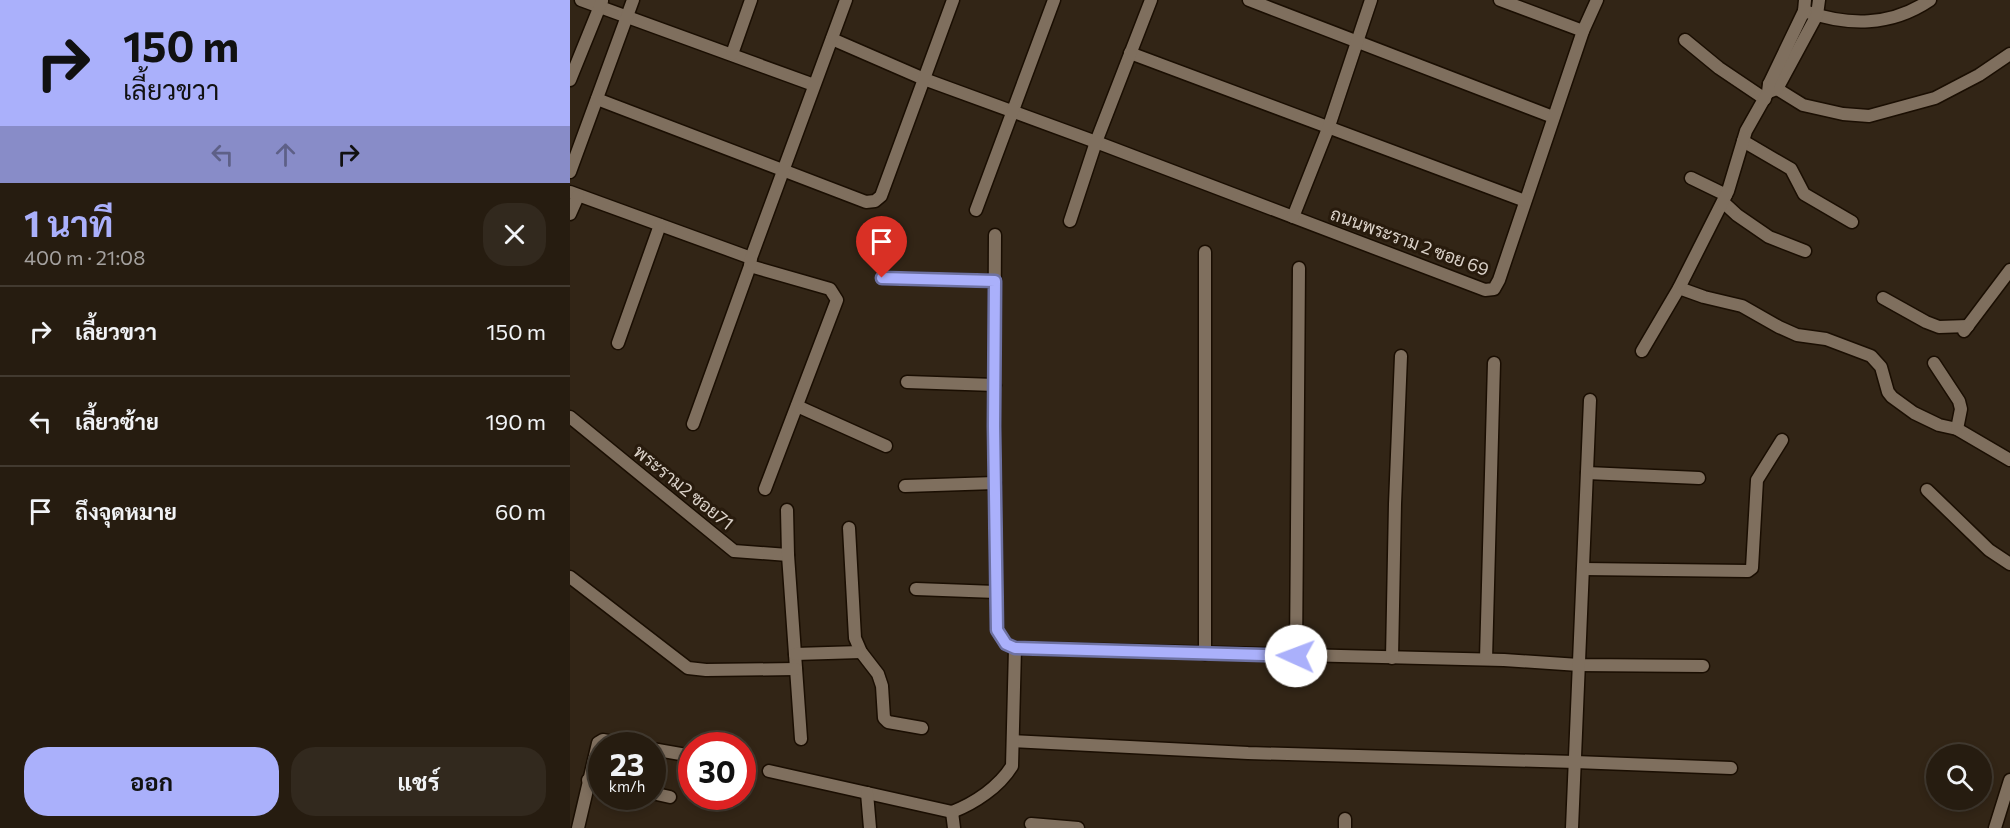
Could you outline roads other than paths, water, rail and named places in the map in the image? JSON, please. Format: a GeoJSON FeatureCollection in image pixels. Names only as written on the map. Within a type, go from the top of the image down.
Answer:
{"type":"FeatureCollection","features":[{"type":"Feature","properties":{"kind":"street"},"geometry":{"type":"LineString","coordinates":[[580,0],[601,4],[627,17],[814,85]]}},
{"type":"Feature","properties":{"kind":"street"},"geometry":{"type":"LineString","coordinates":[[570,172],[633,0]]}},
{"type":"Feature","properties":{"kind":"street"},"geometry":{"type":"LineString","coordinates":[[732,54],[751,0]]}},
{"type":"Feature","properties":{"kind":"street"},"geometry":{"type":"LineString","coordinates":[[693,424],[846,0]]}},
{"type":"Feature","properties":{"kind":"street"},"geometry":{"type":"LineString","coordinates":[[597,99],[866,202],[878,199],[953,0]]}},
{"type":"Feature","properties":{"kind":"street"},"geometry":{"type":"LineString","coordinates":[[976,210],[1054,0]]}},
{"type":"Feature","properties":{"kind":"street"},"geometry":{"type":"LineString","coordinates":[[1070,221],[1096,142],[1151,0]]}},
{"type":"Feature","properties":{"kind":"street"},"geometry":{"type":"LineString","coordinates":[[1293,217],[1329,126],[1371,0]]}},
{"type":"Feature","properties":{"kind":"street"},"geometry":{"type":"LineString","coordinates":[[1500,0],[1583,31]]}},
{"type":"Feature","properties":{"kind":"street","name":"ถนนพระราม 2 ซอย 69"},"geometry":{"type":"LineString","coordinates":[[832,39],[924,79],[1485,290],[1494,289],[1499,280],[1583,31],[1598,0]]}},
{"type":"Feature","properties":{"kind":"street"},"geometry":{"type":"LineString","coordinates":[[1642,351],[1679,288],[1724,199],[1746,131],[1817,15],[1819,0]]}},
{"type":"Feature","properties":{"kind":"street"},"geometry":{"type":"LineString","coordinates":[[1770,91],[1805,5],[1817,15],[1865,23],[1907,14],[1930,0]]}},
{"type":"Feature","properties":{"kind":"street"},"geometry":{"type":"LineString","coordinates":[[1252,1],[1553,117]]}},
{"type":"Feature","properties":{"kind":"street"},"geometry":{"type":"LineString","coordinates":[[570,80],[601,4]]}},
{"type":"Feature","properties":{"kind":"street"},"geometry":{"type":"LineString","coordinates":[[1685,40],[1719,68],[1803,105],[1843,114],[1869,116],[1935,99],[1979,75],[2010,54]]}},
{"type":"Feature","properties":{"kind":"street"},"geometry":{"type":"LineString","coordinates":[[1130,53],[1525,201]]}},
{"type":"Feature","properties":{"kind":"street"},"geometry":{"type":"LineString","coordinates":[[1743,141],[1791,169],[1804,194],[1852,222]]}},
{"type":"Feature","properties":{"kind":"street"},"geometry":{"type":"LineString","coordinates":[[1691,178],[1724,199],[1737,215],[1769,237],[1805,251]]}},
{"type":"Feature","properties":{"kind":"street"},"geometry":{"type":"LineString","coordinates":[[570,214],[574,194],[660,225],[751,262],[830,289],[837,300],[765,489]]}},
{"type":"Feature","properties":{"kind":"street"},"geometry":{"type":"LineString","coordinates":[[618,343],[660,225]]}},
{"type":"Feature","properties":{"kind":"street"},"geometry":{"type":"LineString","coordinates":[[995,235],[997,630],[1006,644],[1015,648],[1205,654],[1486,659],[1579,665],[1703,666]]}},
{"type":"Feature","properties":{"kind":"street"},"geometry":{"type":"LineString","coordinates":[[1205,252],[1205,654]]}},
{"type":"Feature","properties":{"kind":"street"},"geometry":{"type":"LineString","coordinates":[[1296,656],[1299,268]]}},
{"type":"Feature","properties":{"kind":"street"},"geometry":{"type":"LineString","coordinates":[[1883,298],[1939,327],[1965,330],[2010,270]]}},
{"type":"Feature","properties":{"kind":"street"},"geometry":{"type":"LineString","coordinates":[[882,278],[995,281]]}},
{"type":"Feature","properties":{"kind":"street"},"geometry":{"type":"LineString","coordinates":[[1679,288],[1742,306],[1797,334],[1826,339],[1871,356],[1881,367],[1892,397],[1923,417],[1940,426],[1957,429],[2010,460]]}},
{"type":"Feature","properties":{"kind":"street"},"geometry":{"type":"LineString","coordinates":[[1392,658],[1401,356]]}},
{"type":"Feature","properties":{"kind":"street"},"geometry":{"type":"LineString","coordinates":[[1486,659],[1494,363]]}},
{"type":"Feature","properties":{"kind":"street"},"geometry":{"type":"LineString","coordinates":[[1934,363],[1959,401],[1961,409],[1957,429]]}},
{"type":"Feature","properties":{"kind":"street"},"geometry":{"type":"LineString","coordinates":[[907,382],[995,385]]}},
{"type":"Feature","properties":{"kind":"street"},"geometry":{"type":"LineString","coordinates":[[1572,828],[1590,400]]}},
{"type":"Feature","properties":{"kind":"street"},"geometry":{"type":"LineString","coordinates":[[797,406],[886,446]]}},
{"type":"Feature","properties":{"kind":"street","name":"พระราม2 ซอย71"},"geometry":{"type":"LineString","coordinates":[[570,417],[734,551],[788,555]]}},
{"type":"Feature","properties":{"kind":"street"},"geometry":{"type":"LineString","coordinates":[[1583,568],[1748,571],[1752,568],[1757,480],[1782,440]]}},
{"type":"Feature","properties":{"kind":"street"},"geometry":{"type":"LineString","coordinates":[[1587,472],[1699,478]]}},
{"type":"Feature","properties":{"kind":"street"},"geometry":{"type":"LineString","coordinates":[[905,486],[995,483]]}},
{"type":"Feature","properties":{"kind":"street"},"geometry":{"type":"LineString","coordinates":[[1927,490],[1989,550],[2010,564]]}},
{"type":"Feature","properties":{"kind":"street"},"geometry":{"type":"LineString","coordinates":[[788,510],[788,555],[801,739]]}},
{"type":"Feature","properties":{"kind":"street"},"geometry":{"type":"LineString","coordinates":[[849,528],[855,638],[861,652],[878,674],[882,686],[885,718],[888,722],[922,728]]}},
{"type":"Feature","properties":{"kind":"street"},"geometry":{"type":"LineString","coordinates":[[570,577],[688,668],[706,670],[796,669]]}},
{"type":"Feature","properties":{"kind":"street"},"geometry":{"type":"LineString","coordinates":[[916,589],[996,592]]}},
{"type":"Feature","properties":{"kind":"street"},"geometry":{"type":"LineString","coordinates":[[770,771],[952,812],[978,799],[1006,776],[1012,766],[1015,648]]}},
{"type":"Feature","properties":{"kind":"street"},"geometry":{"type":"LineString","coordinates":[[795,654],[861,652]]}},
{"type":"Feature","properties":{"kind":"street"},"geometry":{"type":"LineString","coordinates":[[1013,741],[1248,753],[1731,768]]}},
{"type":"Feature","properties":{"kind":"street"},"geometry":{"type":"LineString","coordinates":[[578,828],[588,780]]}},
{"type":"Feature","properties":{"kind":"street"},"geometry":{"type":"LineString","coordinates":[[1995,828],[2010,780]]}},
{"type":"Feature","properties":{"kind":"street"},"geometry":{"type":"LineString","coordinates":[[867,793],[870,828]]}},
{"type":"Feature","properties":{"kind":"street"},"geometry":{"type":"LineString","coordinates":[[666,796],[670,797]]}},
{"type":"Feature","properties":{"kind":"street"},"geometry":{"type":"LineString","coordinates":[[952,812],[954,828]]}},
{"type":"Feature","properties":{"kind":"street"},"geometry":{"type":"LineString","coordinates":[[1032,824],[1078,828]]}}]}
